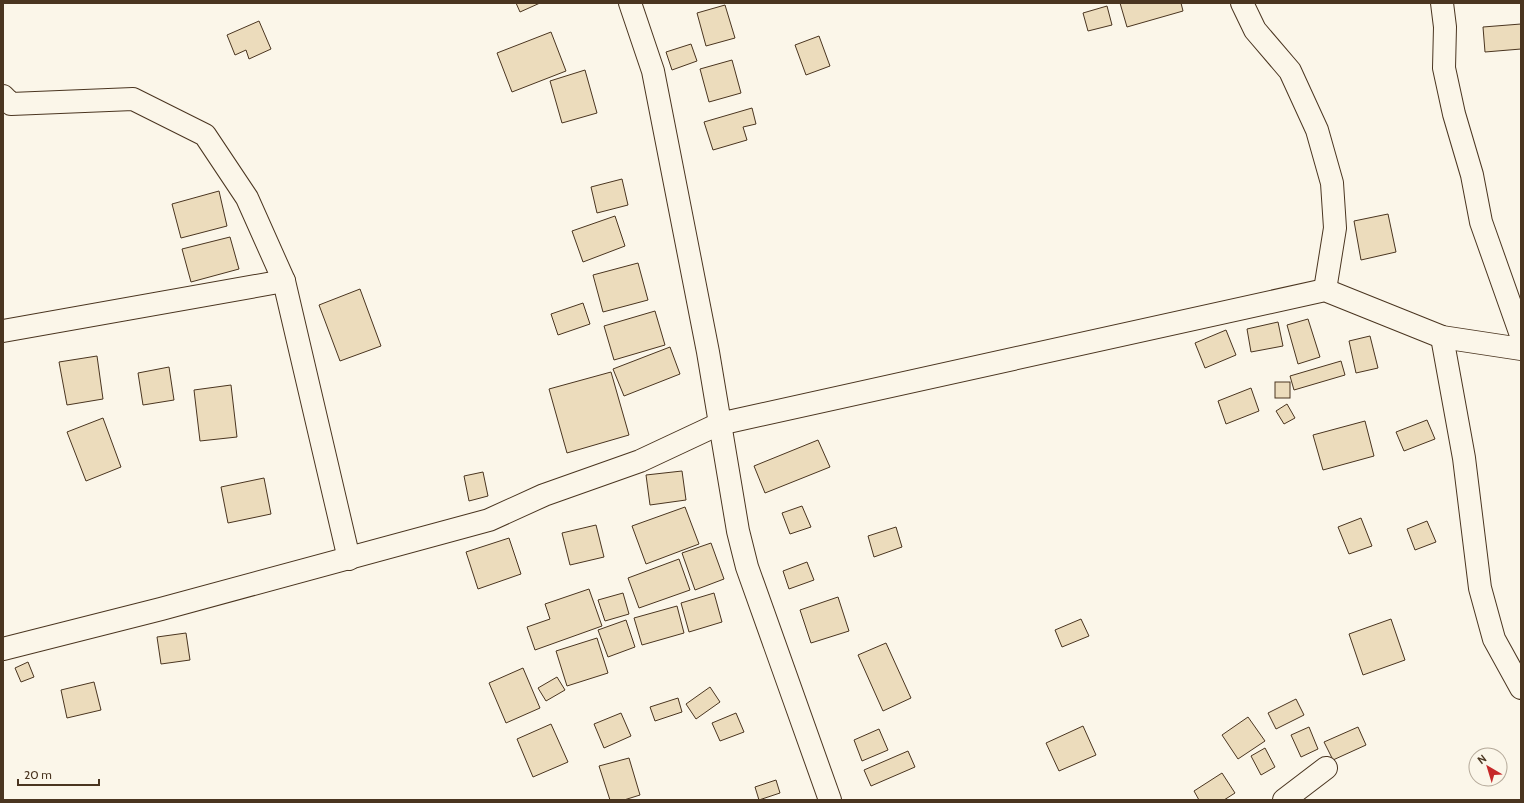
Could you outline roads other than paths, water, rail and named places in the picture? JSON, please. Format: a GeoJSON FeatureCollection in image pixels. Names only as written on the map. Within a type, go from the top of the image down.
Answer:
{"type":"FeatureCollection","features":[{"type":"Feature","properties":{"kind":"street"},"geometry":{"type":"LineString","coordinates":[[630,3],[653,71],[708,352],[738,531],[747,567],[830,800]]}},
{"type":"Feature","properties":{"kind":"street"},"geometry":{"type":"LineString","coordinates":[[1242,3],[1256,30],[1290,71],[1317,130],[1332,183],[1335,228],[1325,290]]}},
{"type":"Feature","properties":{"kind":"street"},"geometry":{"type":"LineString","coordinates":[[1442,3],[1445,27],[1444,68],[1454,114],[1472,175],[1481,222],[1521,335]]}},
{"type":"Feature","properties":{"kind":"street"},"geometry":{"type":"LineString","coordinates":[[3,96],[11,104],[134,99],[205,135],[247,198],[284,282],[349,559]]}},
{"type":"Feature","properties":{"kind":"street"},"geometry":{"type":"LineString","coordinates":[[3,331],[284,282]]}},
{"type":"Feature","properties":{"kind":"street"},"geometry":{"type":"LineString","coordinates":[[3,649],[349,559],[489,520],[544,494],[640,461],[719,424],[1325,290],[1442,337],[1521,350]]}},
{"type":"Feature","properties":{"kind":"street"},"geometry":{"type":"LineString","coordinates":[[1442,337],[1464,458],[1480,588],[1494,639],[1521,688]]}},
{"type":"Feature","properties":{"kind":"street"},"geometry":{"type":"LineString","coordinates":[[1284,800],[1326,768]]}}]}
